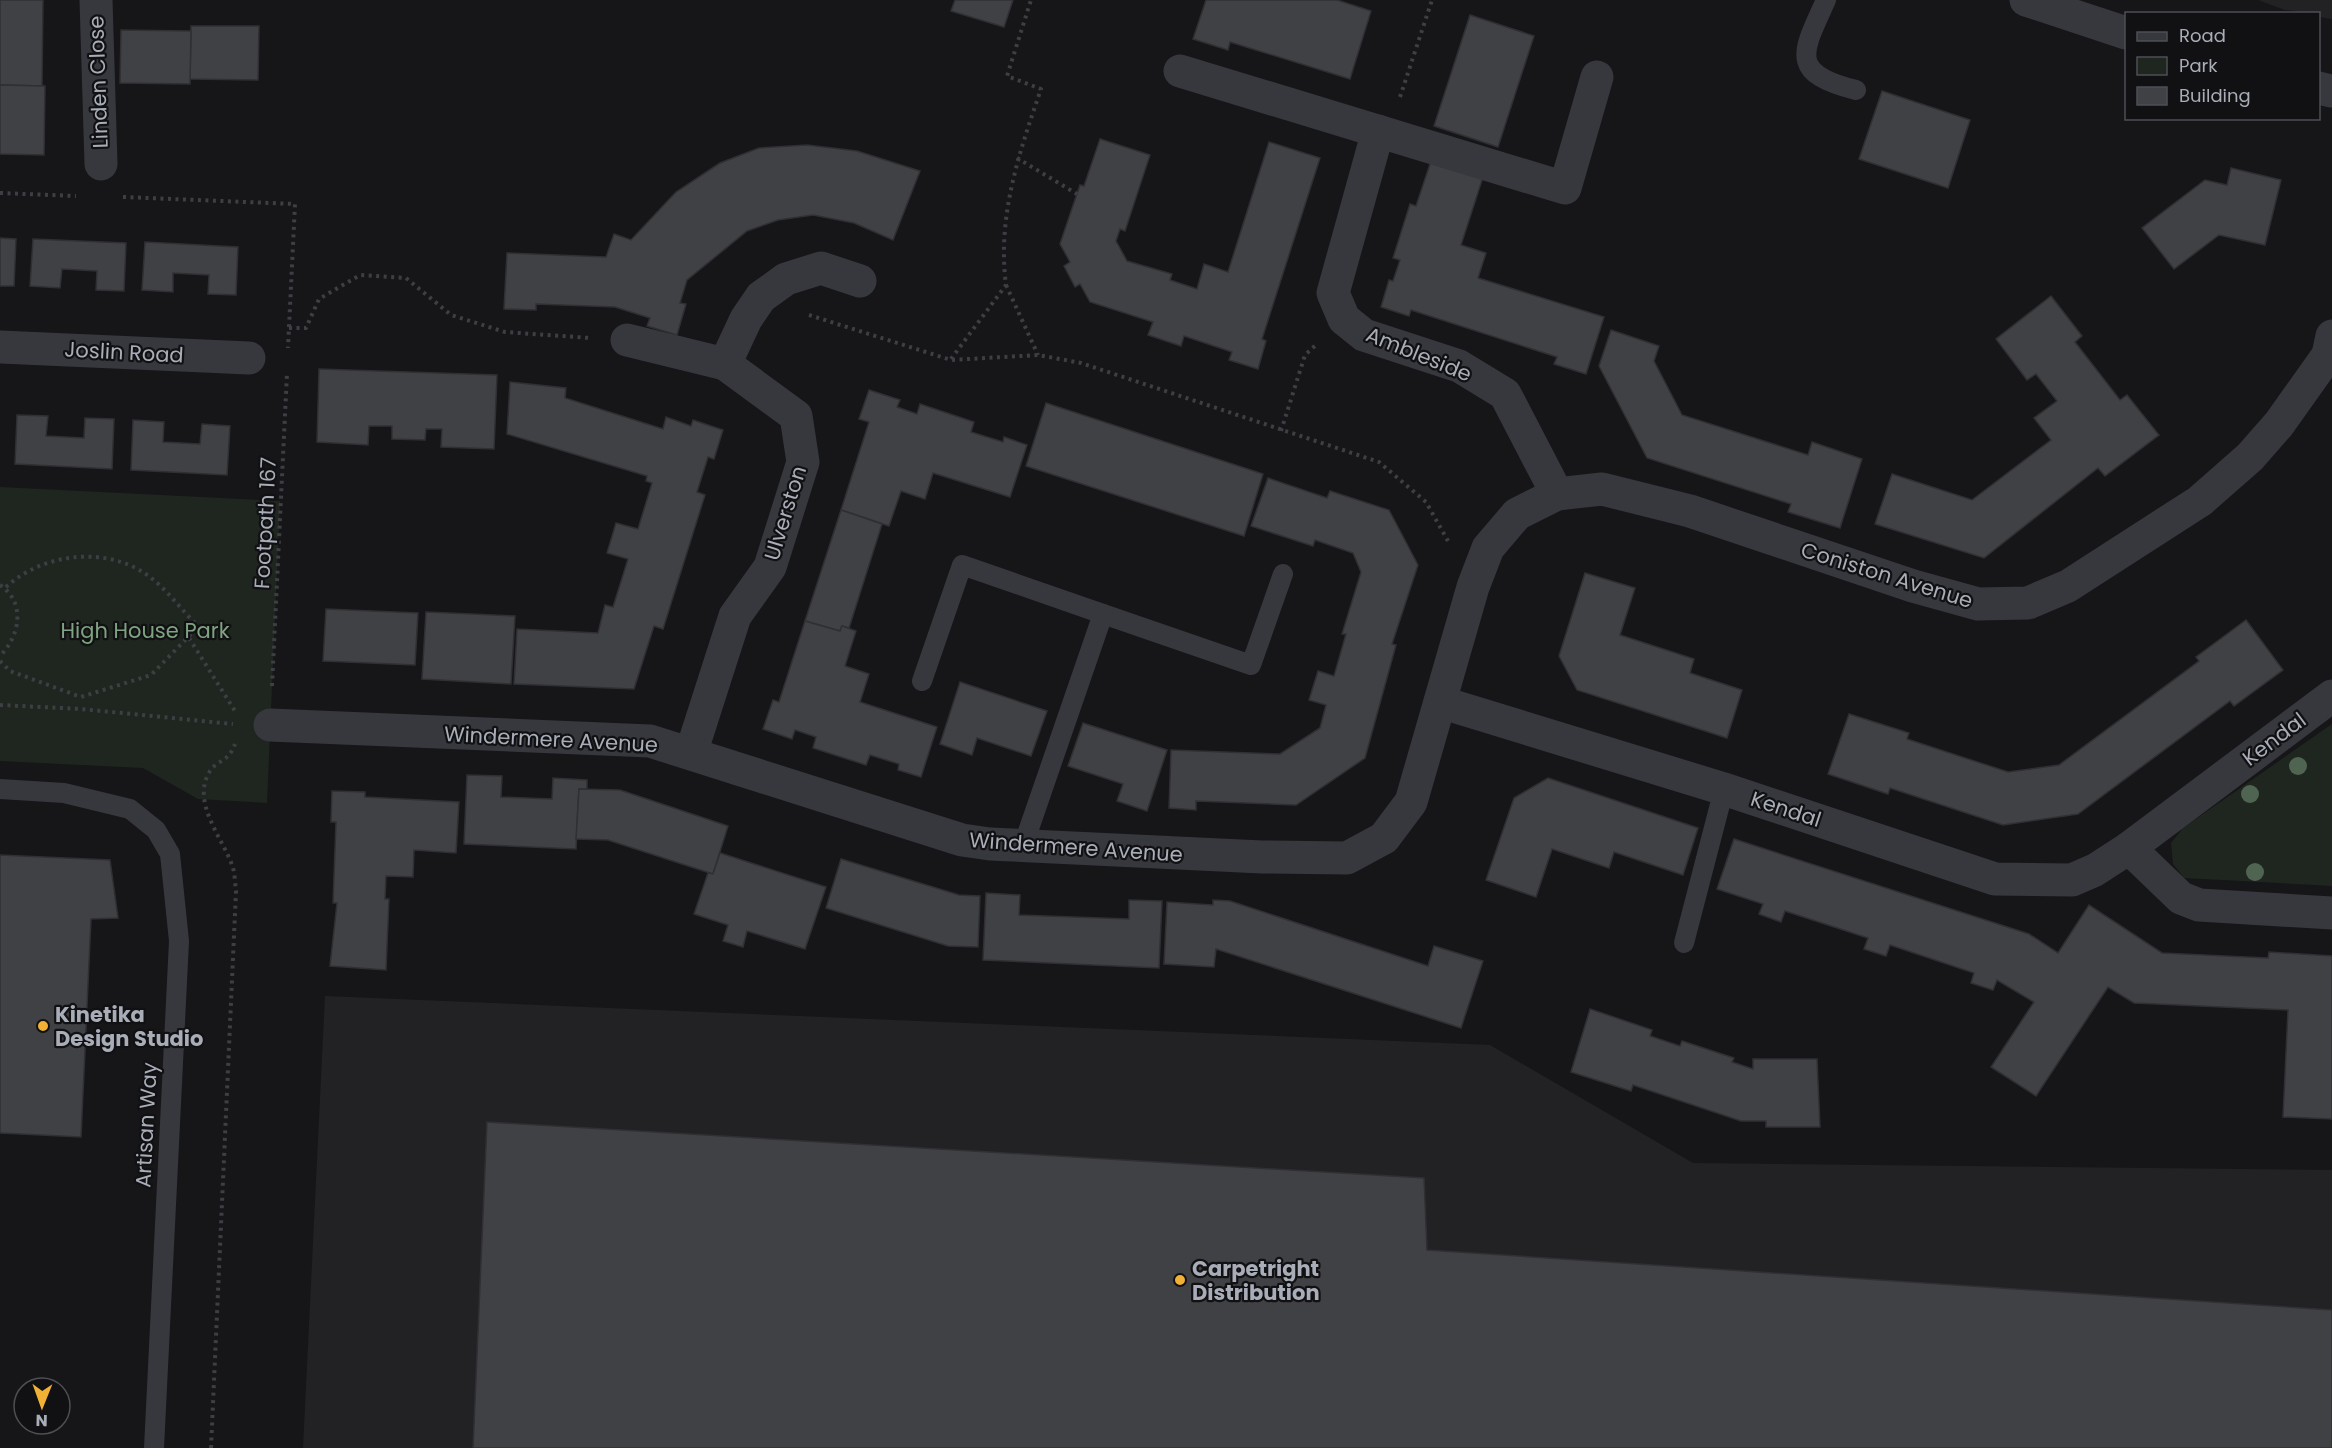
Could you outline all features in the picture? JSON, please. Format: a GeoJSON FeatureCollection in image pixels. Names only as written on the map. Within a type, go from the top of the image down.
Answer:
{"type":"FeatureCollection","features":[{"type":"Feature","properties":{"kind":"street","name":"Linden Close"},"geometry":{"type":"LineString","coordinates":[[96,0],[101,164]]}},
{"type":"Feature","properties":{"kind":"street"},"geometry":{"type":"LineString","coordinates":[[2026,0],[2125,32]]}},
{"type":"Feature","properties":{"kind":"street"},"geometry":{"type":"LineString","coordinates":[[1180,71],[1565,188],[1597,77]]}},
{"type":"Feature","properties":{"kind":"street","name":"Ambleside"},"geometry":{"type":"LineString","coordinates":[[1382,133],[1333,293],[1344,319],[1364,335],[1459,366],[1505,394],[1557,494]]}},
{"type":"Feature","properties":{"kind":"street"},"geometry":{"type":"LineString","coordinates":[[725,364],[746,319],[761,297],[786,279],[820,268],[860,281]]}},
{"type":"Feature","properties":{"kind":"street","name":"Coniston Avenue"},"geometry":{"type":"LineString","coordinates":[[1557,494],[1602,489],[1690,511],[1913,585],[1978,604],[2028,603],[2068,586],[2200,501],[2250,457],[2280,424],[2328,355],[2332,336]]}},
{"type":"Feature","properties":{"kind":"street","name":"Ulverston"},"geometry":{"type":"LineString","coordinates":[[627,340],[725,364],[796,416],[803,462],[770,567],[735,616],[691,753]]}},
{"type":"Feature","properties":{"kind":"street","name":"Joslin Road"},"geometry":{"type":"LineString","coordinates":[[0,346],[249,358]]}},
{"type":"Feature","properties":{"kind":"street","name":"Windermere Avenue"},"geometry":{"type":"LineString","coordinates":[[270,725],[650,741],[962,840],[1023,846],[1262,857],[1347,858],[1384,837],[1411,802],[1473,586],[1488,548],[1517,514],[1557,494]]}},
{"type":"Feature","properties":{"kind":"street","name":"Kendal"},"geometry":{"type":"LineString","coordinates":[[1440,702],[1724,789],[1995,879],[2072,880],[2096,870],[2129,848],[2332,696]]}},
{"type":"Feature","properties":{"kind":"street"},"geometry":{"type":"LineString","coordinates":[[2129,848],[2181,898],[2199,905],[2332,913]]}},
{"type":"Feature","properties":{"kind":"lane"},"geometry":{"type":"LineString","coordinates":[[1826,0],[1805,46],[1808,63],[1828,83],[1856,90]]}},
{"type":"Feature","properties":{"kind":"lane"},"geometry":{"type":"LineString","coordinates":[[922,681],[962,565],[1251,665],[1283,574]]}},
{"type":"Feature","properties":{"kind":"lane"},"geometry":{"type":"LineString","coordinates":[[1023,846],[1103,614]]}},
{"type":"Feature","properties":{"kind":"lane","name":"Artisan Way"},"geometry":{"type":"LineString","coordinates":[[0,789],[64,793],[130,809],[156,830],[170,854],[178,940],[154,1448]]}},
{"type":"Feature","properties":{"kind":"lane"},"geometry":{"type":"LineString","coordinates":[[1684,943],[1724,789]]}},
{"type":"Feature","properties":{"kind":"path"},"geometry":{"type":"LineString","coordinates":[[1031,0],[1007,76],[1041,89],[1017,158],[1010,192],[1003,262],[1006,285],[1038,356]]}},
{"type":"Feature","properties":{"kind":"path"},"geometry":{"type":"LineString","coordinates":[[1382,133],[1432,0]]}},
{"type":"Feature","properties":{"kind":"path"},"geometry":{"type":"LineString","coordinates":[[1017,158],[1077,194]]}},
{"type":"Feature","properties":{"kind":"path"},"geometry":{"type":"LineString","coordinates":[[0,193],[83,196]]}},
{"type":"Feature","properties":{"kind":"path","name":"Footpath 167"},"geometry":{"type":"LineString","coordinates":[[118,197],[295,204],[270,725]]}},
{"type":"Feature","properties":{"kind":"path"},"geometry":{"type":"LineString","coordinates":[[289,328],[306,328],[319,299],[360,275],[406,278],[451,315],[504,332],[627,340]]}},
{"type":"Feature","properties":{"kind":"path"},"geometry":{"type":"LineString","coordinates":[[951,360],[1006,285]]}},
{"type":"Feature","properties":{"kind":"path"},"geometry":{"type":"LineString","coordinates":[[761,297],[951,360],[1038,356],[1081,363],[1379,462],[1426,502],[1473,586]]}},
{"type":"Feature","properties":{"kind":"path"},"geometry":{"type":"LineString","coordinates":[[1281,431],[1305,355],[1344,319]]}},
{"type":"Feature","properties":{"kind":"path"},"geometry":{"type":"LineString","coordinates":[[249,358],[287,360]]}},
{"type":"Feature","properties":{"kind":"path"},"geometry":{"type":"LineString","coordinates":[[0,661],[10,671],[81,697],[151,675],[195,630],[194,622],[155,580],[117,559],[68,556],[19,575],[5,588]]}},
{"type":"Feature","properties":{"kind":"path"},"geometry":{"type":"LineString","coordinates":[[0,585],[5,588],[16,606],[18,626],[12,645],[0,656]]}},
{"type":"Feature","properties":{"kind":"path"},"geometry":{"type":"LineString","coordinates":[[0,705],[81,709],[238,724],[235,710],[189,638]]}},
{"type":"Feature","properties":{"kind":"path"},"geometry":{"type":"LineString","coordinates":[[81,697],[81,709]]}},
{"type":"Feature","properties":{"kind":"path"},"geometry":{"type":"LineString","coordinates":[[212,1448],[237,891],[233,868],[207,814],[205,791],[210,771],[230,756],[237,733]]}},
{"type":"Feature","properties":{"kind":"shaded area"},"geometry":{"type":"Polygon","coordinates":[[[2258,0],[2332,0],[2332,19],[2320,17],[2320,12],[2285,10],[2258,0]]]}},
{"type":"Feature","properties":{"kind":"shaded area"},"geometry":{"type":"Polygon","coordinates":[[[325,996],[1490,1045],[1693,1163],[2332,1170],[2332,1448],[303,1448],[325,996]]]}},
{"type":"Feature","properties":{"kind":"green space","name":"High House Park"},"geometry":{"type":"Polygon","coordinates":[[[0,487],[280,501],[267,803],[198,799],[143,768],[0,761],[0,487]]]}},
{"type":"Feature","properties":{"kind":"green space"},"geometry":{"type":"Polygon","coordinates":[[[2332,724],[2332,886],[2184,878],[2173,864],[2171,843],[2183,828],[2332,724]]]}},
{"type":"Feature","properties":{"kind":"building"},"geometry":{"type":"Polygon","coordinates":[[[0,0],[43,0],[42,86],[0,85],[0,0]]]}},
{"type":"Feature","properties":{"kind":"building"},"geometry":{"type":"Polygon","coordinates":[[[955,0],[1013,0],[1004,27],[951,11],[955,0]]]}},
{"type":"Feature","properties":{"kind":"building"},"geometry":{"type":"Polygon","coordinates":[[[1206,0],[1337,0],[1371,11],[1350,79],[1230,42],[1228,50],[1193,39],[1206,0]]]}},
{"type":"Feature","properties":{"kind":"building"},"geometry":{"type":"Polygon","coordinates":[[[1470,15],[1534,36],[1498,147],[1434,126],[1470,15]]]}},
{"type":"Feature","properties":{"kind":"building"},"geometry":{"type":"Polygon","coordinates":[[[191,26],[259,26],[258,80],[190,79],[191,26]]]}},
{"type":"Feature","properties":{"kind":"building"},"geometry":{"type":"Polygon","coordinates":[[[121,30],[191,31],[190,84],[120,83],[121,30]]]}},
{"type":"Feature","properties":{"kind":"building"},"geometry":{"type":"Polygon","coordinates":[[[0,85],[45,86],[44,155],[0,154],[0,85]]]}},
{"type":"Feature","properties":{"kind":"building"},"geometry":{"type":"Polygon","coordinates":[[[1882,91],[1970,120],[1948,188],[1859,159],[1882,91]]]}},
{"type":"Feature","properties":{"kind":"building"},"geometry":{"type":"Polygon","coordinates":[[[1100,139],[1150,155],[1125,231],[1120,229],[1116,241],[1127,261],[1172,274],[1170,280],[1197,289],[1204,264],[1228,272],[1269,142],[1320,158],[1262,339],[1266,341],[1258,369],[1229,360],[1232,352],[1184,336],[1181,346],[1148,335],[1153,322],[1090,302],[1080,284],[1075,287],[1064,266],[1070,262],[1060,244],[1080,185],[1084,186],[1100,139]]]}},
{"type":"Feature","properties":{"kind":"building"},"geometry":{"type":"Polygon","coordinates":[[[807,145],[857,151],[920,171],[893,240],[854,223],[813,215],[778,220],[747,231],[687,280],[680,303],[686,304],[677,335],[647,326],[650,318],[615,307],[536,304],[536,310],[504,309],[507,253],[606,257],[614,234],[631,240],[676,192],[720,163],[759,148],[807,145]]]}},
{"type":"Feature","properties":{"kind":"building"},"geometry":{"type":"Polygon","coordinates":[[[1431,161],[1483,177],[1461,245],[1486,253],[1478,278],[1604,317],[1586,374],[1554,364],[1557,357],[1411,310],[1409,316],[1381,307],[1389,280],[1393,281],[1400,260],[1393,258],[1410,204],[1416,206],[1431,161]]]}},
{"type":"Feature","properties":{"kind":"building"},"geometry":{"type":"Polygon","coordinates":[[[2231,168],[2281,180],[2265,245],[2219,235],[2174,269],[2142,228],[2205,180],[2227,185],[2231,168]]]}},
{"type":"Feature","properties":{"kind":"building"},"geometry":{"type":"Polygon","coordinates":[[[0,238],[16,239],[14,286],[0,286],[0,238]]]}},
{"type":"Feature","properties":{"kind":"building"},"geometry":{"type":"Polygon","coordinates":[[[33,239],[126,243],[124,291],[96,290],[97,271],[62,269],[60,288],[30,286],[33,239]]]}},
{"type":"Feature","properties":{"kind":"building"},"geometry":{"type":"Polygon","coordinates":[[[145,242],[238,247],[236,295],[208,294],[209,275],[173,273],[173,292],[142,290],[145,242]]]}},
{"type":"Feature","properties":{"kind":"building"},"geometry":{"type":"Polygon","coordinates":[[[2051,296],[2082,336],[2075,342],[2120,400],[2127,395],[2159,435],[2105,476],[2098,468],[1984,558],[1875,524],[1892,474],[1972,500],[2051,440],[2034,418],[2057,401],[2036,374],[2027,380],[1996,339],[2051,296]]]}},
{"type":"Feature","properties":{"kind":"building"},"geometry":{"type":"Polygon","coordinates":[[[1611,330],[1659,346],[1654,361],[1682,415],[1808,455],[1812,442],[1862,459],[1840,528],[1788,512],[1791,504],[1647,458],[1599,366],[1611,330]]]}},
{"type":"Feature","properties":{"kind":"building"},"geometry":{"type":"Polygon","coordinates":[[[319,369],[497,375],[494,449],[441,447],[442,429],[426,429],[425,440],[392,439],[392,426],[369,426],[368,445],[317,442],[319,369]]]}},
{"type":"Feature","properties":{"kind":"building"},"geometry":{"type":"Polygon","coordinates":[[[510,382],[566,388],[565,398],[663,429],[666,417],[691,426],[693,420],[723,430],[714,459],[708,457],[697,492],[705,495],[663,629],[654,626],[634,689],[514,684],[517,629],[598,633],[605,605],[613,607],[628,559],[607,553],[616,523],[638,529],[652,483],[646,481],[647,476],[507,434],[510,382]]]}},
{"type":"Feature","properties":{"kind":"building"},"geometry":{"type":"Polygon","coordinates":[[[869,390],[900,400],[897,407],[917,414],[920,404],[974,422],[971,432],[1003,442],[1004,437],[1027,445],[1010,497],[933,473],[925,499],[901,491],[889,526],[841,510],[869,422],[859,419],[869,390]]]}},
{"type":"Feature","properties":{"kind":"building"},"geometry":{"type":"Polygon","coordinates":[[[1046,403],[1263,474],[1244,536],[1026,466],[1046,403]]]}},
{"type":"Feature","properties":{"kind":"building"},"geometry":{"type":"Polygon","coordinates":[[[17,415],[48,416],[46,436],[84,438],[85,418],[114,419],[112,469],[15,464],[17,415]]]}},
{"type":"Feature","properties":{"kind":"building"},"geometry":{"type":"Polygon","coordinates":[[[133,420],[164,422],[163,442],[200,444],[202,424],[230,426],[227,475],[131,470],[133,420]]]}},
{"type":"Feature","properties":{"kind":"building"},"geometry":{"type":"Polygon","coordinates":[[[1268,478],[1327,498],[1330,491],[1389,510],[1418,565],[1392,644],[1396,645],[1365,758],[1296,805],[1196,801],[1196,810],[1169,808],[1171,750],[1280,754],[1320,728],[1326,705],[1309,700],[1318,671],[1334,676],[1346,634],[1342,634],[1361,572],[1353,553],[1315,540],[1313,546],[1251,526],[1268,478]]]}},
{"type":"Feature","properties":{"kind":"building"},"geometry":{"type":"Polygon","coordinates":[[[841,510],[882,524],[849,628],[842,626],[840,631],[805,621],[841,510]]]}},
{"type":"Feature","properties":{"kind":"building"},"geometry":{"type":"Polygon","coordinates":[[[1585,573],[1635,588],[1620,635],[1694,659],[1690,673],[1742,690],[1727,738],[1577,690],[1559,656],[1585,573]]]}},
{"type":"Feature","properties":{"kind":"building"},"geometry":{"type":"Polygon","coordinates":[[[326,609],[418,613],[415,665],[323,661],[326,609]]]}},
{"type":"Feature","properties":{"kind":"building"},"geometry":{"type":"Polygon","coordinates":[[[426,612],[515,616],[511,684],[422,679],[426,612]]]}},
{"type":"Feature","properties":{"kind":"building"},"geometry":{"type":"Polygon","coordinates":[[[2246,620],[2283,670],[2234,706],[2230,701],[2078,814],[2003,825],[1890,788],[1888,794],[1828,774],[1849,714],[1909,733],[1907,739],[2008,772],[2059,765],[2199,661],[2196,657],[2246,620]]]}},
{"type":"Feature","properties":{"kind":"building"},"geometry":{"type":"Polygon","coordinates":[[[805,621],[840,631],[842,626],[856,631],[845,666],[869,674],[860,702],[937,727],[921,777],[898,770],[899,764],[870,755],[866,765],[813,748],[816,737],[795,730],[792,739],[763,729],[773,700],[779,702],[805,621]]]}},
{"type":"Feature","properties":{"kind":"building"},"geometry":{"type":"Polygon","coordinates":[[[960,682],[1047,711],[1031,756],[977,738],[972,755],[940,744],[960,682]]]}},
{"type":"Feature","properties":{"kind":"building"},"geometry":{"type":"Polygon","coordinates":[[[1083,723],[1167,750],[1147,811],[1117,801],[1123,784],[1068,766],[1083,723]]]}},
{"type":"Feature","properties":{"kind":"building"},"geometry":{"type":"Polygon","coordinates":[[[467,775],[502,776],[501,797],[552,799],[553,778],[587,780],[587,789],[579,789],[576,849],[464,844],[467,775]]]}},
{"type":"Feature","properties":{"kind":"building"},"geometry":{"type":"Polygon","coordinates":[[[1548,778],[1698,828],[1683,875],[1614,852],[1609,868],[1552,849],[1536,897],[1486,880],[1514,798],[1548,778]]]}},
{"type":"Feature","properties":{"kind":"building"},"geometry":{"type":"Polygon","coordinates":[[[579,789],[620,790],[728,826],[713,874],[608,840],[576,839],[579,789]]]}},
{"type":"Feature","properties":{"kind":"building"},"geometry":{"type":"Polygon","coordinates":[[[332,791],[365,792],[365,797],[459,802],[456,853],[414,850],[413,877],[386,876],[385,899],[389,899],[386,970],[330,966],[337,903],[333,903],[336,822],[331,822],[332,791]]]}},
{"type":"Feature","properties":{"kind":"building"},"geometry":{"type":"Polygon","coordinates":[[[1734,839],[2029,934],[2058,953],[2089,905],[2162,953],[2268,958],[2269,952],[2332,956],[2332,1119],[2283,1117],[2288,1010],[2134,1003],[2108,987],[2036,1096],[1991,1067],[2034,1002],[1997,980],[1993,990],[1971,983],[1974,973],[1890,945],[1886,956],[1864,949],[1868,938],[1785,911],[1781,922],[1759,914],[1763,904],[1717,889],[1734,839]]]}},
{"type":"Feature","properties":{"kind":"building"},"geometry":{"type":"Polygon","coordinates":[[[720,853],[826,887],[805,949],[747,931],[743,947],[723,941],[728,925],[694,914],[708,873],[713,874],[720,853]]]}},
{"type":"Feature","properties":{"kind":"building","name":"Kinetika Design Studio"},"geometry":{"type":"Polygon","coordinates":[[[0,855],[110,860],[118,918],[91,919],[81,1137],[0,1133],[0,855]]]}},
{"type":"Feature","properties":{"kind":"building"},"geometry":{"type":"Polygon","coordinates":[[[841,859],[959,895],[980,896],[978,947],[948,946],[826,908],[841,859]]]}},
{"type":"Feature","properties":{"kind":"building"},"geometry":{"type":"Polygon","coordinates":[[[986,893],[1020,895],[1019,915],[1129,919],[1129,900],[1162,901],[1159,968],[983,960],[986,893]]]}},
{"type":"Feature","properties":{"kind":"building"},"geometry":{"type":"Polygon","coordinates":[[[1213,900],[1230,901],[1428,966],[1434,946],[1483,961],[1461,1028],[1216,949],[1214,967],[1164,964],[1167,902],[1213,905],[1213,900]]]}},
{"type":"Feature","properties":{"kind":"building"},"geometry":{"type":"Polygon","coordinates":[[[1590,1009],[1652,1030],[1650,1036],[1680,1046],[1682,1041],[1734,1058],[1732,1062],[1753,1069],[1753,1059],[1817,1059],[1820,1127],[1766,1127],[1766,1121],[1741,1121],[1633,1085],[1631,1091],[1571,1072],[1590,1009]]]}},
{"type":"Feature","properties":{"kind":"building","name":"Carpetright Distribution"},"geometry":{"type":"Polygon","coordinates":[[[487,1122],[1424,1178],[1427,1250],[2332,1310],[2332,1448],[473,1448],[487,1122]]]}},
{"type":"Feature","properties":{"kind":"place","name":"Kinetika Design Studio"},"geometry":{"type":"Point","coordinates":[43,1026]}},
{"type":"Feature","properties":{"kind":"place","name":"Carpetright Distribution"},"geometry":{"type":"Point","coordinates":[1180,1280]}}]}
